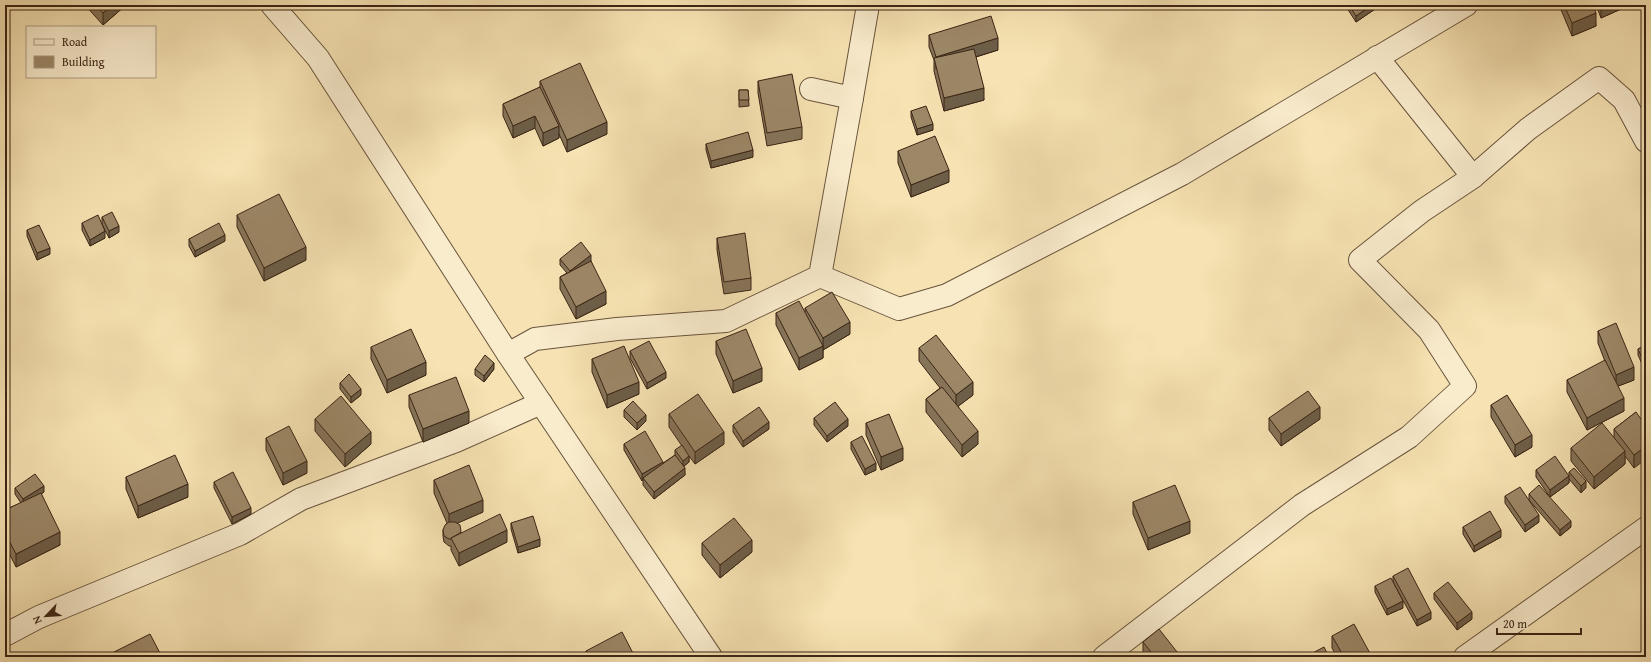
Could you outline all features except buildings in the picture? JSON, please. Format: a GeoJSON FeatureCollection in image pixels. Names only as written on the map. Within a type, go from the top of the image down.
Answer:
{"type":"FeatureCollection","features":[{"type":"Feature","properties":{"kind":"street"},"geometry":{"type":"LineString","coordinates":[[272,5],[318,58],[508,354],[711,657]]}},
{"type":"Feature","properties":{"kind":"street"},"geometry":{"type":"LineString","coordinates":[[820,276],[868,5]]}},
{"type":"Feature","properties":{"kind":"street"},"geometry":{"type":"LineString","coordinates":[[508,354],[535,339],[617,329],[726,322],[820,276],[899,309],[947,295],[1182,174],[1466,5]]}},
{"type":"Feature","properties":{"kind":"street"},"geometry":{"type":"LineString","coordinates":[[1377,57],[1474,177]]}},
{"type":"Feature","properties":{"kind":"street"},"geometry":{"type":"LineString","coordinates":[[1104,657],[1302,505],[1409,437],[1465,386],[1429,330],[1360,260],[1422,210],[1474,177],[1528,129],[1599,78],[1624,100],[1646,141]]}},
{"type":"Feature","properties":{"kind":"street"},"geometry":{"type":"LineString","coordinates":[[811,89],[852,98]]}},
{"type":"Feature","properties":{"kind":"street"},"geometry":{"type":"LineString","coordinates":[[5,635],[39,617],[240,534],[301,499],[456,441],[541,404]]}},
{"type":"Feature","properties":{"kind":"street"},"geometry":{"type":"LineString","coordinates":[[1476,654],[1646,528]]}}]}
